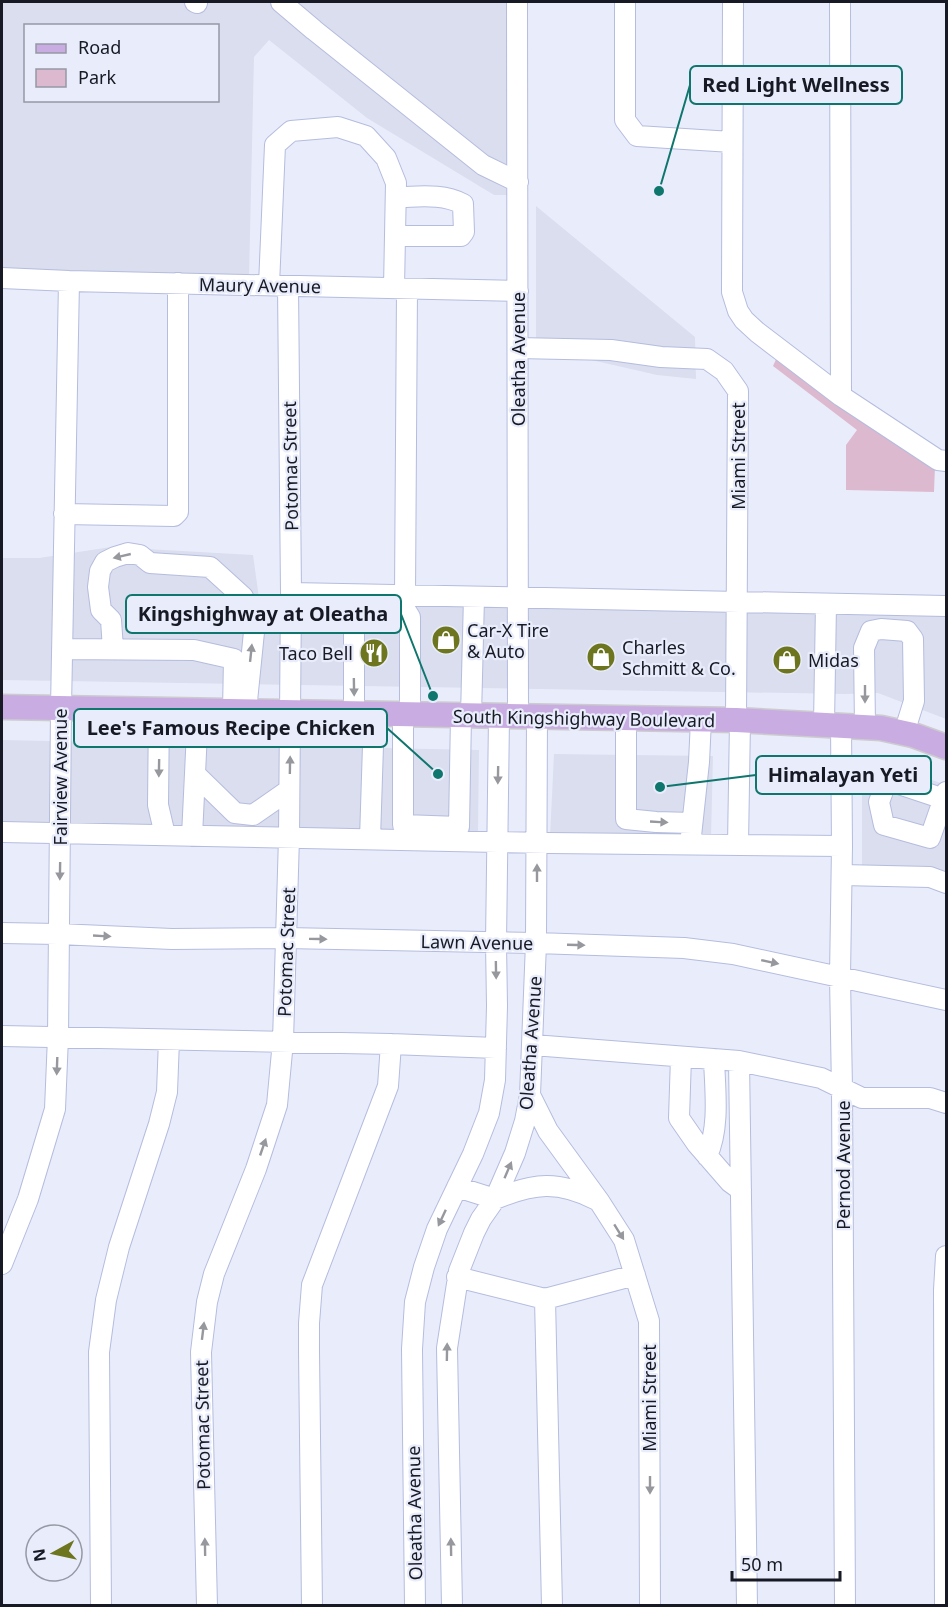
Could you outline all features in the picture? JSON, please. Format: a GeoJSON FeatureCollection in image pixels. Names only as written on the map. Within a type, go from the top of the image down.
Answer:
{"type":"FeatureCollection","features":[{"type":"Feature","properties":{"kind":"main road","name":"South Kingshighway Boulevard"},"geometry":{"type":"LineString","coordinates":[[2,707],[738,720],[881,728],[946,747]]}},
{"type":"Feature","properties":{"kind":"street"},"geometry":{"type":"LineString","coordinates":[[281,2],[463,150],[483,165],[518,182]]}},
{"type":"Feature","properties":{"kind":"street","name":"Oleatha Avenue"},"geometry":{"type":"LineString","coordinates":[[452,1605],[447,1348],[457,1277],[477,1226],[495,1200],[525,1121],[530,1095],[533,1045],[537,843],[518,717],[517,2]]}},
{"type":"Feature","properties":{"kind":"street"},"geometry":{"type":"LineString","coordinates":[[625,2],[625,120],[637,136],[732,142]]}},
{"type":"Feature","properties":{"kind":"street"},"geometry":{"type":"LineString","coordinates":[[733,2],[732,292],[738,311],[757,332],[841,396],[938,460],[946,461]]}},
{"type":"Feature","properties":{"kind":"street"},"geometry":{"type":"LineString","coordinates":[[840,2],[841,396]]}},
{"type":"Feature","properties":{"kind":"street"},"geometry":{"type":"LineString","coordinates":[[269,285],[275,145],[291,131],[338,127],[366,136],[386,158],[396,183],[405,595]]}},
{"type":"Feature","properties":{"kind":"street"},"geometry":{"type":"LineString","coordinates":[[396,197],[442,196],[463,204],[464,231],[461,236],[396,236]]}},
{"type":"Feature","properties":{"kind":"street","name":"Maury Avenue"},"geometry":{"type":"LineString","coordinates":[[2,278],[518,291]]}},
{"type":"Feature","properties":{"kind":"street","name":"Fairview Avenue"},"geometry":{"type":"LineString","coordinates":[[2,1264],[28,1199],[55,1109],[69,281]]}},
{"type":"Feature","properties":{"kind":"street"},"geometry":{"type":"LineString","coordinates":[[64,514],[174,516],[178,512],[178,283]]}},
{"type":"Feature","properties":{"kind":"street","name":"Potomac Street"},"geometry":{"type":"LineString","coordinates":[[207,1605],[201,1352],[207,1302],[213,1274],[277,1105],[283,1041],[289,837],[291,593],[288,286]]}},
{"type":"Feature","properties":{"kind":"street","name":"Miami Street"},"geometry":{"type":"LineString","coordinates":[[518,348],[611,350],[661,357],[707,359],[724,371],[738,391],[738,845]]}},
{"type":"Feature","properties":{"kind":"street"},"geometry":{"type":"LineString","coordinates":[[113,649],[111,620],[101,610],[98,587],[100,571],[105,562],[115,556],[128,553],[140,555],[150,563],[210,567],[243,597],[250,612],[254,632],[239,711]]}},
{"type":"Feature","properties":{"kind":"street"},"geometry":{"type":"LineString","coordinates":[[291,593],[946,606]]}},
{"type":"Feature","properties":{"kind":"street"},"geometry":{"type":"LineString","coordinates":[[370,839],[364,714],[354,613],[366,608],[396,607],[402,608],[410,617],[403,825],[459,827],[460,777],[474,597]]}},
{"type":"Feature","properties":{"kind":"street","name":"Pernod Avenue"},"geometry":{"type":"LineString","coordinates":[[826,604],[832,725],[842,846],[840,977],[845,1605]]}},
{"type":"Feature","properties":{"kind":"street"},"geometry":{"type":"LineString","coordinates":[[865,727],[864,648],[867,639],[871,631],[881,629],[907,631],[913,639],[914,701],[904,733]]}},
{"type":"Feature","properties":{"kind":"street"},"geometry":{"type":"LineString","coordinates":[[62,648],[194,650],[234,658],[239,711]]}},
{"type":"Feature","properties":{"kind":"street"},"geometry":{"type":"LineString","coordinates":[[159,710],[158,805],[165,835]]}},
{"type":"Feature","properties":{"kind":"street"},"geometry":{"type":"LineString","coordinates":[[192,836],[198,711]]}},
{"type":"Feature","properties":{"kind":"street","name":"Oleatha Avenue"},"geometry":{"type":"LineString","coordinates":[[415,1605],[412,1349],[415,1302],[437,1229],[473,1154],[489,1113],[495,1080],[497,842],[518,717]]}},
{"type":"Feature","properties":{"kind":"street"},"geometry":{"type":"LineString","coordinates":[[626,718],[626,819],[692,823]]}},
{"type":"Feature","properties":{"kind":"street"},"geometry":{"type":"LineString","coordinates":[[690,844],[701,720]]}},
{"type":"Feature","properties":{"kind":"street"},"geometry":{"type":"LineString","coordinates":[[195,774],[235,813],[253,815],[289,790]]}},
{"type":"Feature","properties":{"kind":"street"},"geometry":{"type":"LineString","coordinates":[[2,832],[537,843],[842,846]]}},
{"type":"Feature","properties":{"kind":"street"},"geometry":{"type":"LineString","coordinates":[[842,875],[930,877],[946,883]]}},
{"type":"Feature","properties":{"kind":"street","name":"Lawn Avenue"},"geometry":{"type":"LineString","coordinates":[[2,933],[172,939],[286,938],[684,948],[732,954],[946,1000]]}},
{"type":"Feature","properties":{"kind":"street"},"geometry":{"type":"LineString","coordinates":[[2,1036],[283,1041],[496,1048]]}},
{"type":"Feature","properties":{"kind":"street"},"geometry":{"type":"LineString","coordinates":[[101,1605],[99,1352],[106,1300],[119,1247],[159,1124],[167,1092],[169,1040]]}},
{"type":"Feature","properties":{"kind":"street"},"geometry":{"type":"LineString","coordinates":[[312,1605],[309,1323],[312,1285],[388,1086],[391,1044]]}},
{"type":"Feature","properties":{"kind":"street"},"geometry":{"type":"LineString","coordinates":[[533,1045],[738,1061],[821,1078],[862,1098],[930,1098],[946,1103]]}},
{"type":"Feature","properties":{"kind":"street"},"geometry":{"type":"LineString","coordinates":[[681,1057],[679,1118],[707,1156],[730,1182],[741,1190]]}},
{"type":"Feature","properties":{"kind":"street"},"geometry":{"type":"LineString","coordinates":[[707,1156],[711,1146],[716,1110],[714,1059]]}},
{"type":"Feature","properties":{"kind":"street"},"geometry":{"type":"LineString","coordinates":[[738,1061],[747,1605]]}},
{"type":"Feature","properties":{"kind":"street","name":"Miami Street"},"geometry":{"type":"LineString","coordinates":[[530,1095],[548,1131],[624,1240],[649,1321],[650,1605]]}},
{"type":"Feature","properties":{"kind":"street"},"geometry":{"type":"LineString","coordinates":[[457,1187],[495,1200],[534,1186],[564,1187],[599,1201]]}},
{"type":"Feature","properties":{"kind":"street"},"geometry":{"type":"LineString","coordinates":[[945,1605],[944,1290],[946,1256]]}},
{"type":"Feature","properties":{"kind":"street"},"geometry":{"type":"LineString","coordinates":[[457,1277],[545,1299],[635,1275]]}},
{"type":"Feature","properties":{"kind":"street"},"geometry":{"type":"LineString","coordinates":[[545,1299],[552,1605]]}},
{"type":"Feature","properties":{"kind":"shaded area"},"geometry":{"type":"Polygon","coordinates":[[[2,2],[510,2],[510,195],[494,195],[367,118],[269,40],[254,57],[249,279],[2,269],[2,2]]]}},
{"type":"Feature","properties":{"kind":"shaded area"},"geometry":{"type":"Polygon","coordinates":[[[536,206],[695,337],[696,379],[657,375],[574,356],[536,357],[536,206]]]}},
{"type":"Feature","properties":{"kind":"shaded area"},"geometry":{"type":"Polygon","coordinates":[[[111,547],[253,555],[259,598],[716,603],[946,609],[946,719],[878,693],[2,680],[2,558],[39,558],[111,547]]]}},
{"type":"Feature","properties":{"kind":"shaded area"},"geometry":{"type":"Polygon","coordinates":[[[2,740],[479,750],[478,832],[2,826],[2,740]]]}},
{"type":"Feature","properties":{"kind":"shaded area"},"geometry":{"type":"Polygon","coordinates":[[[554,754],[713,756],[711,839],[550,837],[554,754]]]}},
{"type":"Feature","properties":{"kind":"shaded area"},"geometry":{"type":"Polygon","coordinates":[[[867,759],[882,762],[946,785],[946,877],[862,867],[862,762],[867,759]]]}},
{"type":"Feature","properties":{"kind":"green space"},"geometry":{"type":"Polygon","coordinates":[[[779,353],[935,466],[934,492],[846,490],[846,445],[857,430],[773,366],[779,353]]]}},
{"type":"Feature","properties":{"kind":"place","name":"Red Light Wellness"},"geometry":{"type":"Point","coordinates":[659,191]}},
{"type":"Feature","properties":{"kind":"place","name":"Car-X Tire & Auto"},"geometry":{"type":"Point","coordinates":[446,640]}},
{"type":"Feature","properties":{"kind":"place","name":"Taco Bell"},"geometry":{"type":"Point","coordinates":[374,653]}},
{"type":"Feature","properties":{"kind":"place","name":"Charles Schmitt & Co."},"geometry":{"type":"Point","coordinates":[601,657]}},
{"type":"Feature","properties":{"kind":"place","name":"Midas"},"geometry":{"type":"Point","coordinates":[787,660]}},
{"type":"Feature","properties":{"kind":"place","name":"Kingshighway at Oleatha"},"geometry":{"type":"Point","coordinates":[433,696]}},
{"type":"Feature","properties":{"kind":"place","name":"Lee's Famous Recipe Chicken"},"geometry":{"type":"Point","coordinates":[438,774]}},
{"type":"Feature","properties":{"kind":"place","name":"Himalayan Yeti"},"geometry":{"type":"Point","coordinates":[660,787]}}]}
